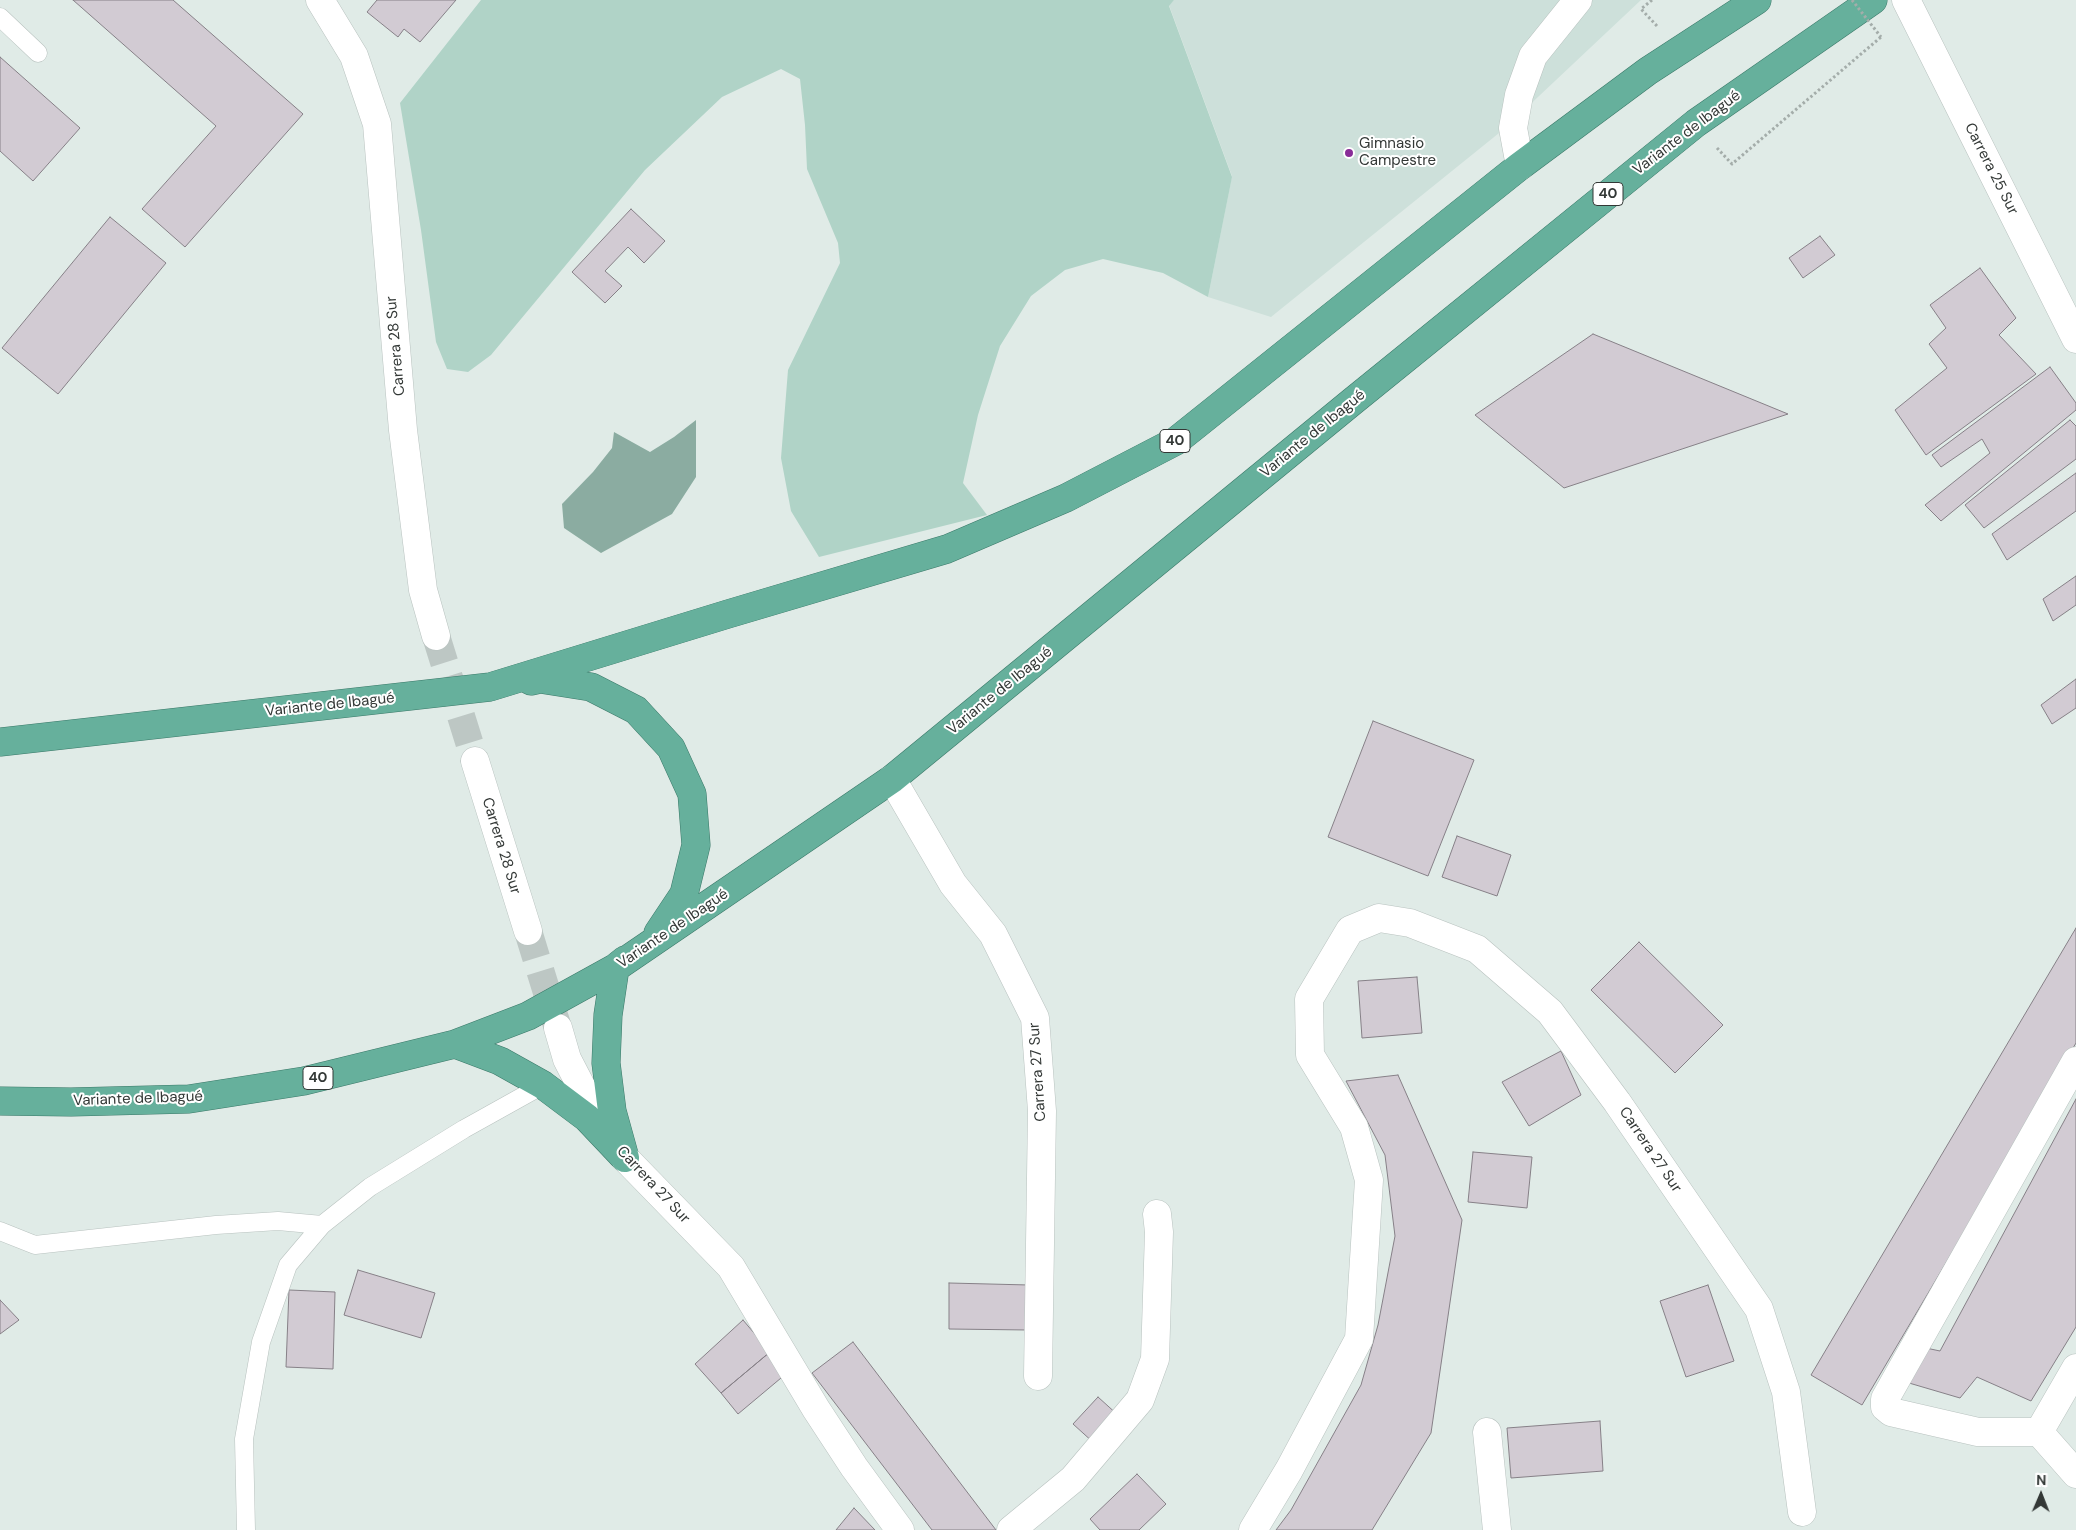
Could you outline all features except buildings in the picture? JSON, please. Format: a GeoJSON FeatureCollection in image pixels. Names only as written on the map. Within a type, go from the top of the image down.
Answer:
{"type":"FeatureCollection","features":[{"type":"Feature","properties":{"kind":"highway","name":"Variante de Ibagué"},"geometry":{"type":"LineString","coordinates":[[0,742],[490,688],[718,616],[947,549],[1066,498],[1176,441],[1520,166],[1648,72],[1757,0]]}},
{"type":"Feature","properties":{"kind":"highway","name":"Variante de Ibagué"},"geometry":{"type":"LineString","coordinates":[[0,1101],[71,1102],[189,1099],[304,1081],[455,1044],[528,1016],[616,968],[892,780],[1346,407],[1696,123],[1873,0]]}},
{"type":"Feature","properties":{"kind":"highway"},"geometry":{"type":"LineString","coordinates":[[490,688],[540,679],[591,687],[636,710],[671,748],[692,794],[696,845],[684,894],[656,936],[616,968],[608,1016],[606,1063],[612,1111],[625,1158]]}},
{"type":"Feature","properties":{"kind":"highway"},"geometry":{"type":"LineString","coordinates":[[455,1044],[500,1061],[543,1085],[587,1118],[625,1158]]}},
{"type":"Feature","properties":{"kind":"street","name":"Carrera 28 Sur"},"geometry":{"type":"LineString","coordinates":[[320,0],[354,56],[377,124],[403,430],[423,590],[436,636]]}},
{"type":"Feature","properties":{"kind":"street"},"geometry":{"type":"LineString","coordinates":[[1520,166],[1513,128],[1519,95],[1533,56],[1578,0]]}},
{"type":"Feature","properties":{"kind":"street","name":"Carrera 25 Sur"},"geometry":{"type":"LineString","coordinates":[[1906,0],[2076,339]]}},
{"type":"Feature","properties":{"kind":"street","name":"Carrera 28 Sur"},"geometry":{"type":"LineString","coordinates":[[475,761],[528,931]]}},
{"type":"Feature","properties":{"kind":"street","name":"Carrera 27 Sur"},"geometry":{"type":"LineString","coordinates":[[892,780],[953,884],[994,934],[1035,1018],[1042,1111],[1038,1376]]}},
{"type":"Feature","properties":{"kind":"street","name":"Carrera 27 Sur"},"geometry":{"type":"LineString","coordinates":[[1253,1530],[1359,1339],[1369,1180],[1354,1127],[1310,1054],[1309,999],[1350,930],[1379,918],[1410,923],[1477,949],[1550,1012],[1617,1102],[1759,1309],[1786,1392],[1802,1512]]}},
{"type":"Feature","properties":{"kind":"street","name":"Carrera 27 Sur"},"geometry":{"type":"LineString","coordinates":[[558,1028],[563,1050],[570,1067],[597,1117],[625,1158],[731,1267],[816,1408],[854,1467],[900,1530]]}},
{"type":"Feature","properties":{"kind":"street"},"geometry":{"type":"LineString","coordinates":[[2076,1061],[1884,1399],[1885,1407],[1891,1412],[1978,1432],[2039,1432],[2076,1474]]}},
{"type":"Feature","properties":{"kind":"street"},"geometry":{"type":"LineString","coordinates":[[1011,1530],[1073,1479],[1140,1400],[1156,1359],[1160,1232],[1158,1214]]}},
{"type":"Feature","properties":{"kind":"street"},"geometry":{"type":"LineString","coordinates":[[2039,1432],[2076,1368]]}},
{"type":"Feature","properties":{"kind":"street"},"geometry":{"type":"LineString","coordinates":[[1487,1432],[1497,1530]]}},
{"type":"Feature","properties":{"kind":"lane"},"geometry":{"type":"LineString","coordinates":[[0,17],[38,53]]}},
{"type":"Feature","properties":{"kind":"lane"},"geometry":{"type":"LineString","coordinates":[[246,1530],[244,1439],[261,1342],[288,1265],[322,1225],[370,1187],[464,1129],[543,1085]]}},
{"type":"Feature","properties":{"kind":"lane"},"geometry":{"type":"LineString","coordinates":[[0,1231],[35,1245],[216,1225],[278,1221],[322,1225]]}},
{"type":"Feature","properties":{"kind":"path"},"geometry":{"type":"LineString","coordinates":[[1652,0],[1641,9],[1660,30]]}},
{"type":"Feature","properties":{"kind":"path"},"geometry":{"type":"LineString","coordinates":[[1852,0],[1881,37]]}},
{"type":"Feature","properties":{"kind":"shaded area"},"geometry":{"type":"Polygon","coordinates":[[[481,0],[1174,0],[1169,6],[1232,177],[1208,297],[1163,273],[1103,259],[1065,270],[1031,296],[1000,346],[978,415],[963,483],[987,515],[819,557],[791,511],[781,458],[788,370],[840,263],[838,243],[807,169],[800,79],[781,69],[722,97],[645,170],[491,355],[468,372],[447,369],[436,342],[421,230],[400,103],[481,0]]]}},
{"type":"Feature","properties":{"kind":"shaded area","name":"Gimnasio Campestre"},"geometry":{"type":"Polygon","coordinates":[[[1174,0],[1641,0],[1504,129],[1271,317],[1208,297],[1232,176],[1169,5],[1174,0]]]}},
{"type":"Feature","properties":{"kind":"shaded area"},"geometry":{"type":"Polygon","coordinates":[[[696,420],[696,477],[672,514],[601,553],[564,528],[562,504],[593,472],[612,448],[614,432],[650,452],[696,420]]]}},
{"type":"Feature","properties":{"kind":"tunnel"},"geometry":{"type":"LineString","coordinates":[[436,636],[475,761]]}},
{"type":"Feature","properties":{"kind":"tunnel"},"geometry":{"type":"LineString","coordinates":[[528,931],[557,1025]]}},
{"type":"Feature","properties":{"kind":"place","name":"Gimnasio Campestre"},"geometry":{"type":"Point","coordinates":[1349,153]}}]}
